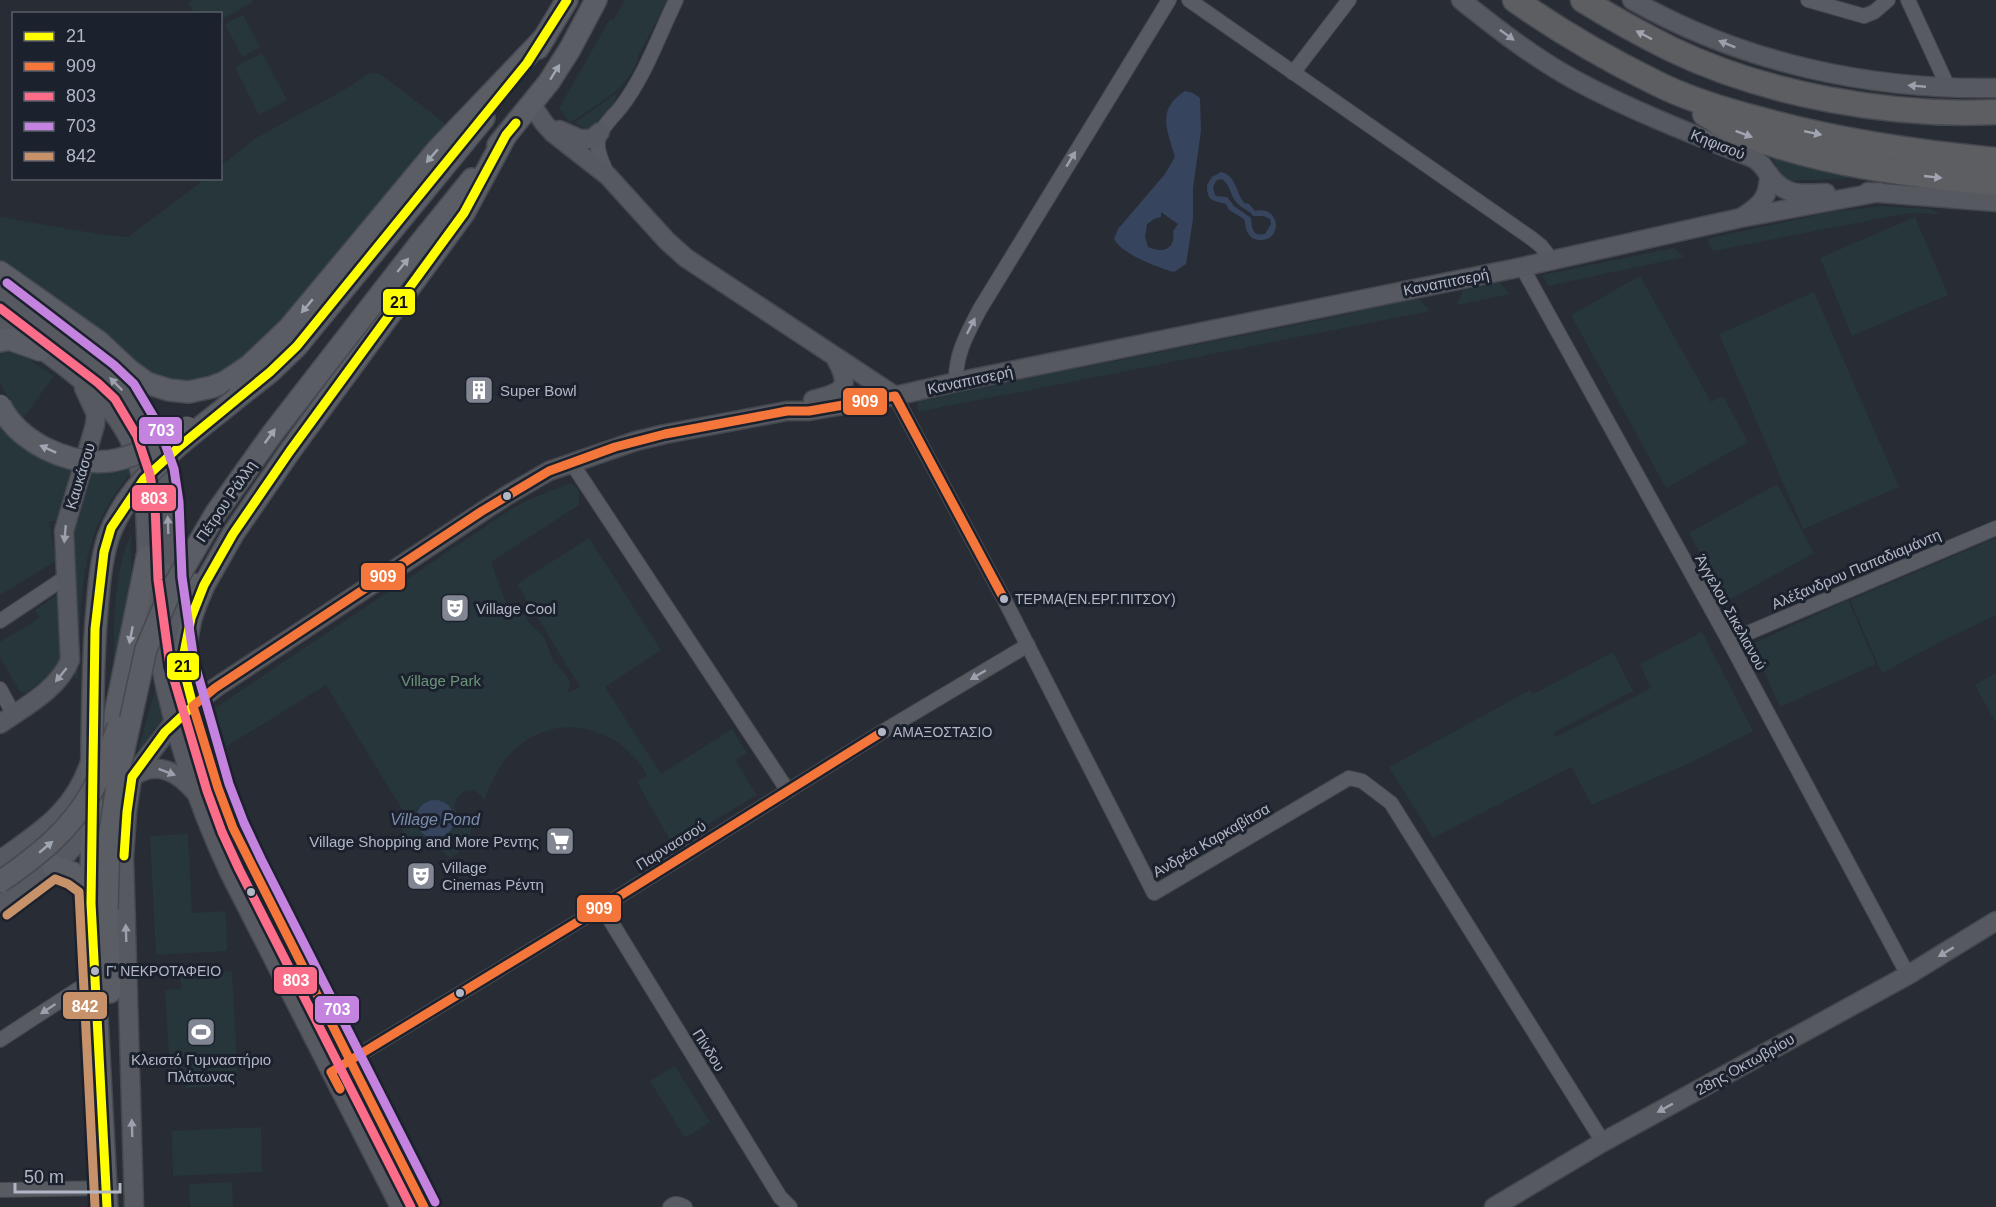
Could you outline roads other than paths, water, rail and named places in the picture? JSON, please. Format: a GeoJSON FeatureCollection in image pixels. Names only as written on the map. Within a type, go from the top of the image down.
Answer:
{"type":"FeatureCollection","features":[{"type":"Feature","properties":{"kind":"highway"},"geometry":{"type":"LineString","coordinates":[[1515,0],[1590,47],[1739,133],[1798,152],[1862,166],[1996,183]]}},
{"type":"Feature","properties":{"kind":"highway"},"geometry":{"type":"LineString","coordinates":[[1583,0],[1671,49],[1739,76],[1858,105],[1934,112],[1996,112]]}},
{"type":"Feature","properties":{"kind":"highway"},"geometry":{"type":"LineString","coordinates":[[1657,84],[1726,111],[1800,131],[1903,150],[1996,160]]}},
{"type":"Feature","properties":{"kind":"main road"},"geometry":{"type":"LineString","coordinates":[[106,1197],[91,885],[92,750],[95,629],[104,552],[111,528],[127,500],[144,479],[174,450],[283,360],[316,322],[527,63],[567,0]]}},
{"type":"Feature","properties":{"kind":"main road","name":"Πέτρου Ράλλη"},"geometry":{"type":"LineString","coordinates":[[121,1207],[106,909],[108,848],[119,772],[146,649],[171,590],[216,513],[278,426],[549,82],[596,0]]}},
{"type":"Feature","properties":{"kind":"main road"},"geometry":{"type":"LineString","coordinates":[[0,272],[98,341],[129,370],[147,383],[169,390],[189,392],[225,382],[249,366],[282,335],[438,149],[545,38]]}},
{"type":"Feature","properties":{"kind":"main road"},"geometry":{"type":"LineString","coordinates":[[182,663],[191,618],[204,585],[233,534],[290,451],[464,213],[506,135]]}},
{"type":"Feature","properties":{"kind":"main road"},"geometry":{"type":"LineString","coordinates":[[0,340],[9,339],[40,350]]}},
{"type":"Feature","properties":{"kind":"main road"},"geometry":{"type":"LineString","coordinates":[[0,405],[18,431],[42,446],[73,457],[103,461],[121,459],[144,450],[237,398]]}},
{"type":"Feature","properties":{"kind":"main road"},"geometry":{"type":"LineString","coordinates":[[147,557],[160,573],[170,578],[192,585],[204,585]]}},
{"type":"Feature","properties":{"kind":"main road"},"geometry":{"type":"LineString","coordinates":[[93,826],[147,557]]}},
{"type":"Feature","properties":{"kind":"main road"},"geometry":{"type":"LineString","coordinates":[[0,882],[29,862],[58,837],[87,800],[104,764],[146,649]]}},
{"type":"Feature","properties":{"kind":"main road"},"geometry":{"type":"LineString","coordinates":[[53,866],[73,873],[91,885]]}},
{"type":"Feature","properties":{"kind":"street"},"geometry":{"type":"LineString","coordinates":[[544,123],[580,139],[592,139],[600,132],[623,104],[638,80],[676,0]]}},
{"type":"Feature","properties":{"kind":"street"},"geometry":{"type":"LineString","coordinates":[[956,382],[955,365],[980,309],[1168,0]]}},
{"type":"Feature","properties":{"kind":"street"},"geometry":{"type":"LineString","coordinates":[[1189,0],[1531,238],[1552,260]]}},
{"type":"Feature","properties":{"kind":"street"},"geometry":{"type":"LineString","coordinates":[[1293,73],[1349,0]]}},
{"type":"Feature","properties":{"kind":"street","name":"Κηφισού"},"geometry":{"type":"LineString","coordinates":[[1461,0],[1521,45],[1573,79],[1696,136],[1753,158],[1761,163],[1768,174],[1783,188],[1796,194],[1880,192],[1996,202]]}},
{"type":"Feature","properties":{"kind":"street"},"geometry":{"type":"LineString","coordinates":[[1632,0],[1691,29],[1778,61],[1864,80],[1949,89],[1996,88]]}},
{"type":"Feature","properties":{"kind":"street"},"geometry":{"type":"LineString","coordinates":[[1808,0],[1864,16],[1875,12],[1888,0]]}},
{"type":"Feature","properties":{"kind":"street"},"geometry":{"type":"LineString","coordinates":[[1908,0],[1949,89]]}},
{"type":"Feature","properties":{"kind":"street"},"geometry":{"type":"LineString","coordinates":[[531,104],[544,123],[608,176],[667,242],[686,258],[895,396]]}},
{"type":"Feature","properties":{"kind":"street"},"geometry":{"type":"LineString","coordinates":[[600,132],[597,141],[598,152],[608,176]]}},
{"type":"Feature","properties":{"kind":"street"},"geometry":{"type":"LineString","coordinates":[[1740,218],[1757,207],[1767,194],[1768,174]]}},
{"type":"Feature","properties":{"kind":"street","name":"Καναπιτσερή"},"geometry":{"type":"LineString","coordinates":[[0,905],[53,866],[82,839],[175,721],[216,688],[482,511],[529,482],[571,462],[665,434],[787,411],[809,411],[895,396],[1521,267],[1740,218],[1880,192]]}},
{"type":"Feature","properties":{"kind":"street","name":"Άγγελου Σικελιανού"},"geometry":{"type":"LineString","coordinates":[[1521,267],[1729,641],[1908,975]]}},
{"type":"Feature","properties":{"kind":"street"},"geometry":{"type":"LineString","coordinates":[[0,293],[106,374],[124,391],[148,431],[162,472],[167,504],[170,578],[182,663],[193,706],[232,828],[424,1207]]}},
{"type":"Feature","properties":{"kind":"street"},"geometry":{"type":"LineString","coordinates":[[0,320],[79,379],[106,404],[129,439],[141,477],[146,508],[147,557],[155,632],[162,670],[197,795],[230,874],[400,1207]]}},
{"type":"Feature","properties":{"kind":"street"},"geometry":{"type":"LineString","coordinates":[[787,411],[839,391],[844,382],[844,376],[834,356]]}},
{"type":"Feature","properties":{"kind":"street","name":"Καυκάσου"},"geometry":{"type":"LineString","coordinates":[[0,689],[7,719],[54,683],[67,668],[70,660],[64,531],[96,422],[94,410],[79,379]]}},
{"type":"Feature","properties":{"kind":"street","name":"Ανδρέα Καρκαβίτσα"},"geometry":{"type":"LineString","coordinates":[[895,396],[1028,645],[1154,893],[1349,778],[1362,781],[1386,798],[1603,1142]]}},
{"type":"Feature","properties":{"kind":"street"},"geometry":{"type":"LineString","coordinates":[[571,462],[788,791]]}},
{"type":"Feature","properties":{"kind":"street","name":"Αλέξανδρου Παπαδιαμάντη"},"geometry":{"type":"LineString","coordinates":[[1729,641],[1996,528]]}},
{"type":"Feature","properties":{"kind":"street"},"geometry":{"type":"LineString","coordinates":[[0,621],[66,577]]}},
{"type":"Feature","properties":{"kind":"street","name":"Παρνασσού"},"geometry":{"type":"LineString","coordinates":[[331,1072],[602,907],[882,732],[1028,645]]}},
{"type":"Feature","properties":{"kind":"street"},"geometry":{"type":"LineString","coordinates":[[0,860],[48,826],[62,812],[85,778],[92,750]]}},
{"type":"Feature","properties":{"kind":"street"},"geometry":{"type":"LineString","coordinates":[[134,1207],[124,858],[132,777],[148,768],[162,769],[179,777],[197,795]]}},
{"type":"Feature","properties":{"kind":"street","name":"Πίνδου"},"geometry":{"type":"LineString","coordinates":[[602,907],[780,1197],[790,1207]]}},
{"type":"Feature","properties":{"kind":"street","name":"28ης Οκτωβρίου"},"geometry":{"type":"LineString","coordinates":[[1494,1207],[1603,1142],[1908,975],[1996,921]]}},
{"type":"Feature","properties":{"kind":"street"},"geometry":{"type":"LineString","coordinates":[[0,1040],[95,978]]}},
{"type":"Feature","properties":{"kind":"street"},"geometry":{"type":"LineString","coordinates":[[0,1190],[106,1197]]}},
{"type":"Feature","properties":{"kind":"street"},"geometry":{"type":"LineString","coordinates":[[669,1207],[679,1204],[686,1207]]}},
{"type":"Feature","properties":{"kind":"water"},"geometry":{"type":"Polygon","coordinates":[[[1185,91],[1200,98],[1201,131],[1193,188],[1193,219],[1186,264],[1174,272],[1132,255],[1118,245],[1114,239],[1118,229],[1165,174],[1175,157],[1166,121],[1170,105],[1185,91]],[[1161,212],[1161,217],[1147,224],[1145,237],[1148,247],[1163,250],[1170,246],[1173,231],[1178,224],[1161,212]]]}},
{"type":"Feature","properties":{"kind":"water"},"geometry":{"type":"Polygon","coordinates":[[[1221,172],[1226,174],[1233,180],[1244,203],[1249,204],[1255,211],[1270,213],[1276,224],[1273,235],[1260,240],[1250,236],[1244,219],[1229,210],[1226,204],[1214,201],[1208,195],[1207,185],[1212,177],[1221,172]],[[1222,179],[1217,180],[1214,186],[1216,196],[1227,197],[1234,206],[1251,218],[1255,233],[1265,234],[1271,224],[1270,219],[1253,216],[1240,206],[1222,179]]]}},
{"type":"Feature","properties":{"kind":"water","name":"Village Pond"},"geometry":{"type":"Polygon","coordinates":[[[435,800],[448,806],[454,819],[448,832],[435,838],[422,832],[416,819],[422,806],[435,800]]]}},
{"type":"Feature","properties":{"kind":"place","name":"Super Bowl"},"geometry":{"type":"Point","coordinates":[479,390]}},
{"type":"Feature","properties":{"kind":"place","name":"ΤΕΡΜΑ(ΕΝ.ΕΡΓ.ΠΙΤΣΟΥ)"},"geometry":{"type":"Point","coordinates":[1004,599]}},
{"type":"Feature","properties":{"kind":"place","name":"Village Cool"},"geometry":{"type":"Point","coordinates":[455,608]}},
{"type":"Feature","properties":{"kind":"place","name":"ΑΜΑΞΟΣΤΑΣΙΟ"},"geometry":{"type":"Point","coordinates":[882,732]}},
{"type":"Feature","properties":{"kind":"place","name":"Village Shopping and More Ρεντης"},"geometry":{"type":"Point","coordinates":[560,841]}},
{"type":"Feature","properties":{"kind":"place","name":"Village Cinemas Ρέντη"},"geometry":{"type":"Point","coordinates":[421,876]}},
{"type":"Feature","properties":{"kind":"place","name":"Γ' ΝΕΚΡΟΤΑΦΕΙΟ"},"geometry":{"type":"Point","coordinates":[95,971]}},
{"type":"Feature","properties":{"kind":"place","name":"Κλειστό Γυμναστήριο Πλάτωνας"},"geometry":{"type":"Point","coordinates":[201,1032]}},
{"type":"Feature","properties":{"kind":"park label","name":"Village Park"},"geometry":{"type":"Point","coordinates":[441,680]}}]}
